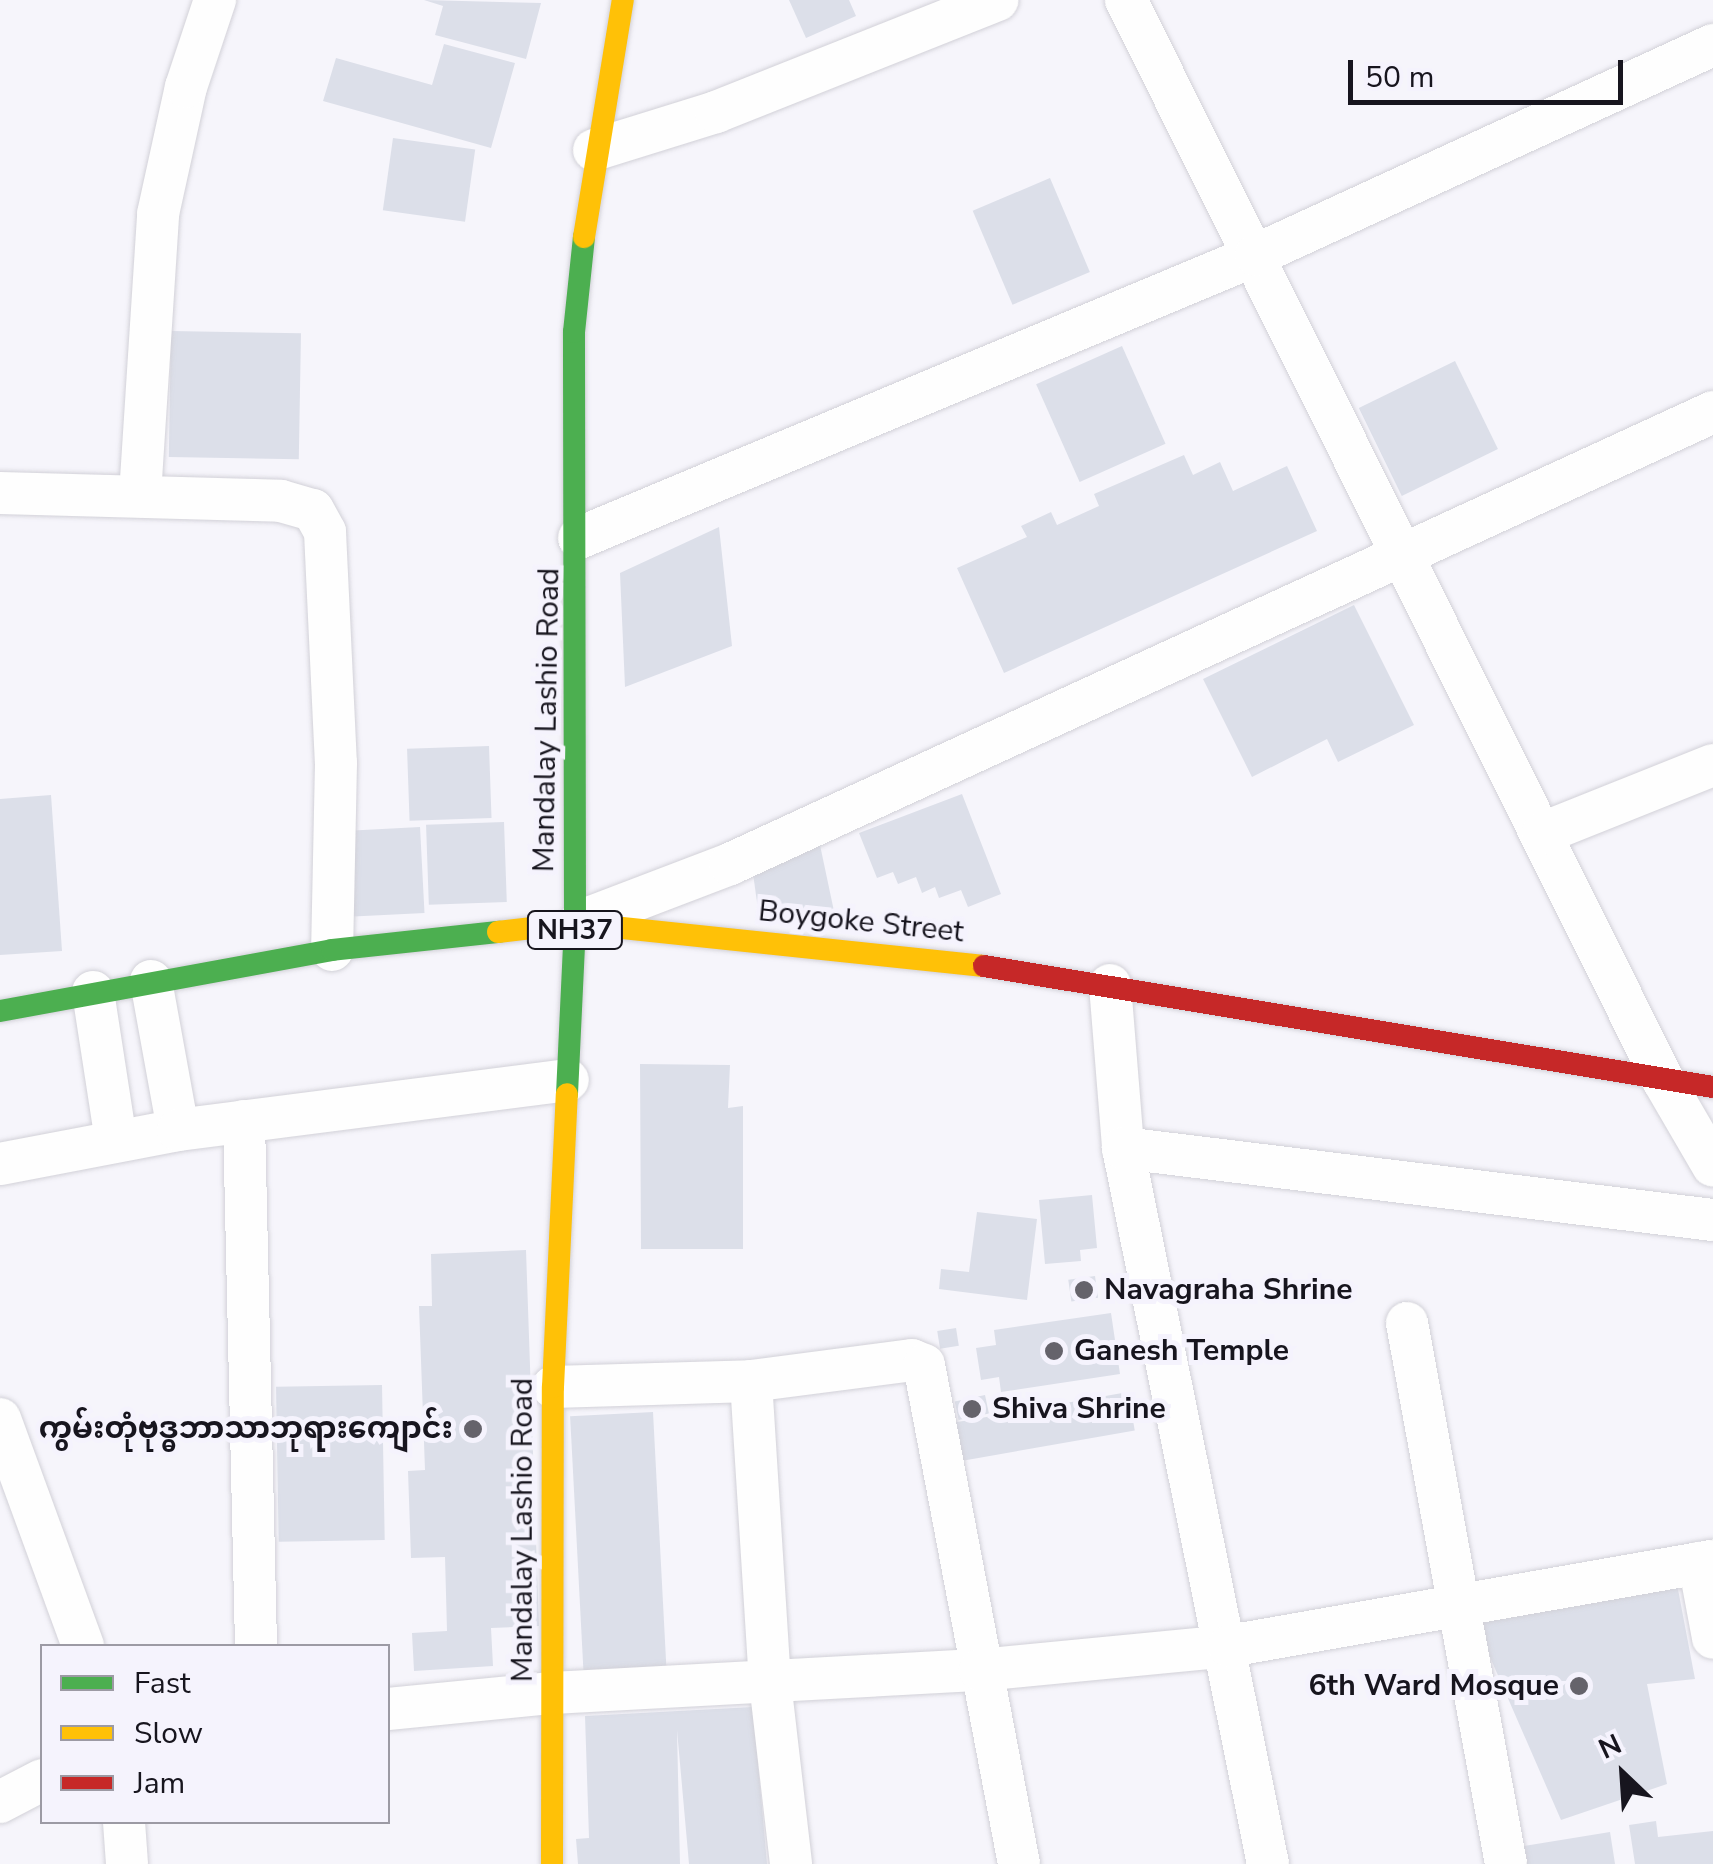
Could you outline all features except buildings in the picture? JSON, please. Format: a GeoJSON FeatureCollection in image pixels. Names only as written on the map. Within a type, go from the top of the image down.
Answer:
{"type":"FeatureCollection","features":[{"type":"Feature","properties":{"kind":"main road","name":"Mandalay Lashio Road"},"geometry":{"type":"LineString","coordinates":[[552,1864],[554,1387],[576,923],[579,538],[574,332],[594,150],[623,0]]}},
{"type":"Feature","properties":{"kind":"main road","name":"Boygoke Street"},"geometry":{"type":"LineString","coordinates":[[0,1011],[332,950],[576,923],[923,956],[1713,1087]]}},
{"type":"Feature","properties":{"kind":"street"},"geometry":{"type":"LineString","coordinates":[[140,494],[158,214],[186,86],[215,0]]}},
{"type":"Feature","properties":{"kind":"street"},"geometry":{"type":"LineString","coordinates":[[594,150],[716,112],[998,0]]}},
{"type":"Feature","properties":{"kind":"street"},"geometry":{"type":"LineString","coordinates":[[1126,0],[1543,833],[1662,1080],[1713,1166]]}},
{"type":"Feature","properties":{"kind":"street"},"geometry":{"type":"LineString","coordinates":[[579,538],[1256,255],[1713,45]]}},
{"type":"Feature","properties":{"kind":"street"},"geometry":{"type":"LineString","coordinates":[[576,923],[730,864],[1713,412]]}},
{"type":"Feature","properties":{"kind":"street"},"geometry":{"type":"LineString","coordinates":[[0,493],[281,500],[313,510],[325,532],[336,763],[332,950]]}},
{"type":"Feature","properties":{"kind":"street"},"geometry":{"type":"LineString","coordinates":[[1543,833],[1713,764]]}},
{"type":"Feature","properties":{"kind":"street"},"geometry":{"type":"LineString","coordinates":[[151,982],[178,1130]]}},
{"type":"Feature","properties":{"kind":"street"},"geometry":{"type":"LineString","coordinates":[[1110,985],[1123,1148],[1229,1646],[1268,1864]]}},
{"type":"Feature","properties":{"kind":"street"},"geometry":{"type":"LineString","coordinates":[[93,992],[116,1141]]}},
{"type":"Feature","properties":{"kind":"street"},"geometry":{"type":"LineString","coordinates":[[0,1164],[178,1130],[568,1080]]}},
{"type":"Feature","properties":{"kind":"street"},"geometry":{"type":"LineString","coordinates":[[244,1122],[256,1644]]}},
{"type":"Feature","properties":{"kind":"street"},"geometry":{"type":"LineString","coordinates":[[1123,1148],[1713,1220]]}},
{"type":"Feature","properties":{"kind":"street"},"geometry":{"type":"LineString","coordinates":[[1406,1323],[1462,1604],[1506,1864]]}},
{"type":"Feature","properties":{"kind":"street"},"geometry":{"type":"LineString","coordinates":[[554,1387],[750,1381],[912,1360],[924,1365],[1019,1864]]}},
{"type":"Feature","properties":{"kind":"street"},"geometry":{"type":"LineString","coordinates":[[750,1381],[770,1682],[791,1864]]}},
{"type":"Feature","properties":{"kind":"street"},"geometry":{"type":"LineString","coordinates":[[0,1419],[82,1644]]}},
{"type":"Feature","properties":{"kind":"street"},"geometry":{"type":"LineString","coordinates":[[390,1709],[552,1693],[980,1670],[1229,1646],[1706,1562],[1713,1638]]}},
{"type":"Feature","properties":{"kind":"street"},"geometry":{"type":"LineString","coordinates":[[0,1802],[40,1781]]}},
{"type":"Feature","properties":{"kind":"street"},"geometry":{"type":"LineString","coordinates":[[124,1824],[127,1864]]}},
{"type":"Feature","properties":{"kind":"traffic: fast"},"geometry":{"type":"LineString","coordinates":[[567,1094],[575,923],[574,332],[584,237]]}},
{"type":"Feature","properties":{"kind":"traffic: fast"},"geometry":{"type":"LineString","coordinates":[[0,1011],[332,950],[498,932]]}},
{"type":"Feature","properties":{"kind":"traffic: slow"},"geometry":{"type":"LineString","coordinates":[[584,237],[623,0]]}},
{"type":"Feature","properties":{"kind":"traffic: slow"},"geometry":{"type":"LineString","coordinates":[[498,932],[575,923],[984,966]]}},
{"type":"Feature","properties":{"kind":"traffic: slow"},"geometry":{"type":"LineString","coordinates":[[552,1864],[553,1387],[567,1094]]}},
{"type":"Feature","properties":{"kind":"traffic: jam"},"geometry":{"type":"LineString","coordinates":[[984,966],[1713,1087]]}},
{"type":"Feature","properties":{"kind":"place","name":"Navagraha Shrine"},"geometry":{"type":"Point","coordinates":[1084,1290]}},
{"type":"Feature","properties":{"kind":"place","name":"Ganesh Temple"},"geometry":{"type":"Point","coordinates":[1054,1351]}},
{"type":"Feature","properties":{"kind":"place","name":"Shiva Shrine"},"geometry":{"type":"Point","coordinates":[972,1409]}},
{"type":"Feature","properties":{"kind":"place","name":"ကွမ်းတုံဗုဒ္ဓဘာသာဘုရားကျောင်း"},"geometry":{"type":"Point","coordinates":[473,1429]}},
{"type":"Feature","properties":{"kind":"place","name":"6th Ward Mosque"},"geometry":{"type":"Point","coordinates":[1579,1686]}}]}
